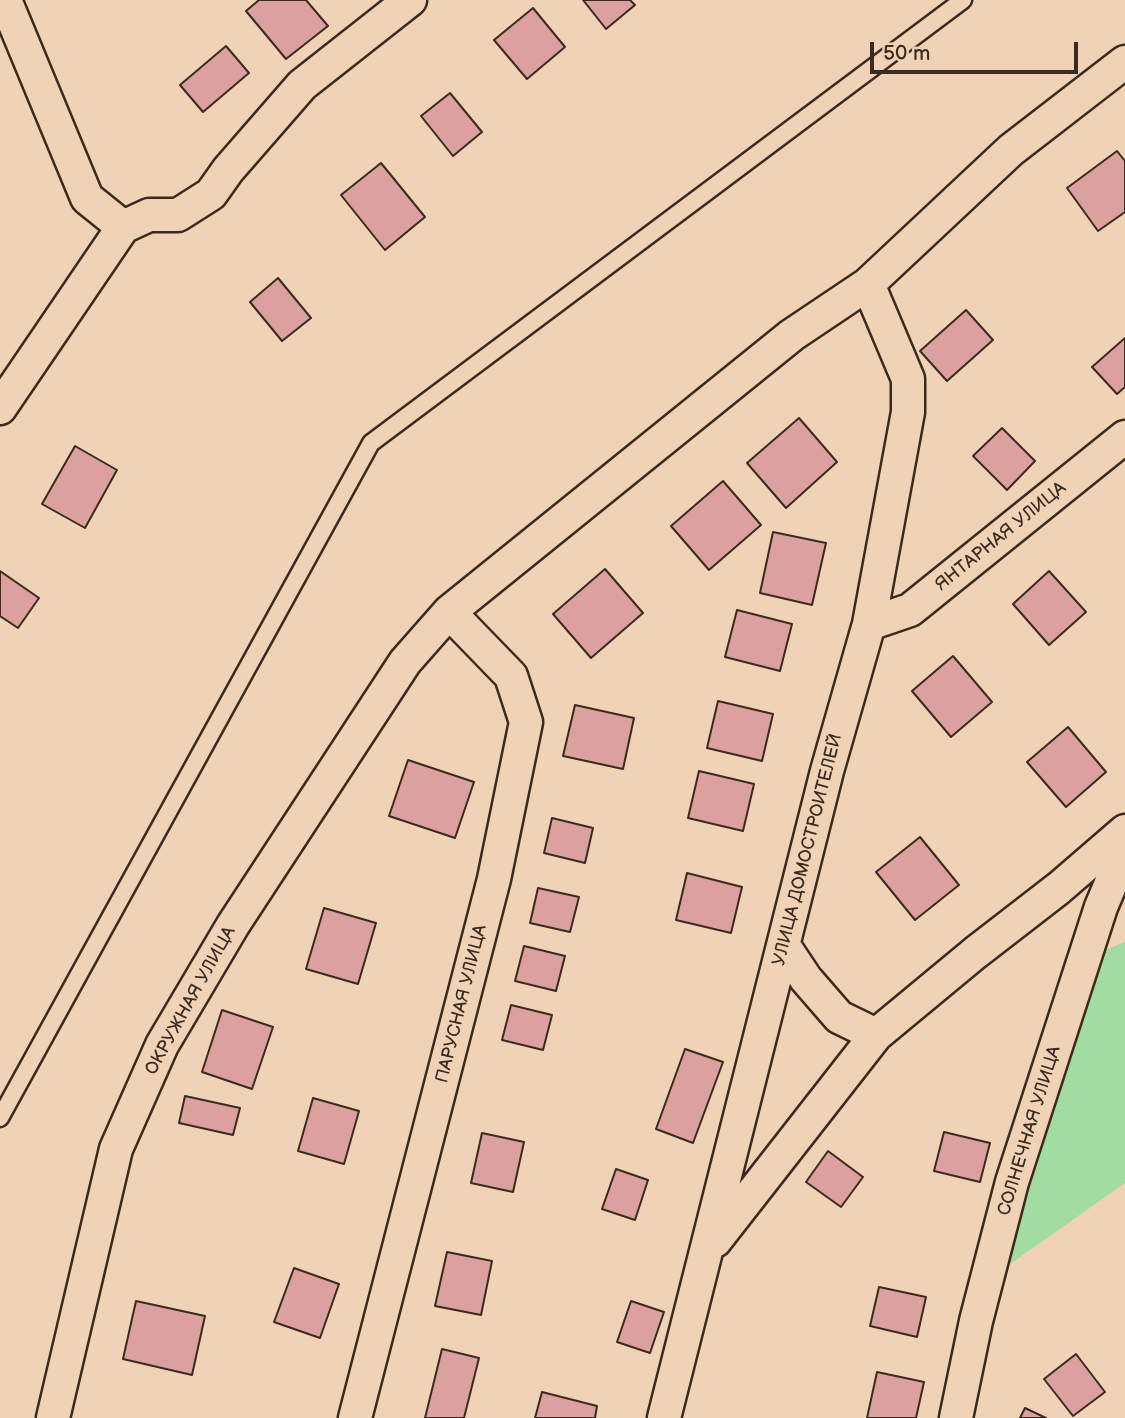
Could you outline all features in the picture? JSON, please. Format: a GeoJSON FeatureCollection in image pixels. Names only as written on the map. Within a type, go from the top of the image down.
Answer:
{"type":"FeatureCollection","features":[{"type":"Feature","properties":{"kind":"street"},"geometry":{"type":"LineString","coordinates":[[5,0],[87,198],[124,227]]}},
{"type":"Feature","properties":{"kind":"street"},"geometry":{"type":"LineString","coordinates":[[0,408],[124,227],[149,215],[178,215],[211,194],[228,170],[302,85],[410,0]]}},
{"type":"Feature","properties":{"kind":"street","name":"ОКРУЖНАЯ УЛИЦА"},"geometry":{"type":"LineString","coordinates":[[53,1418],[116,1149],[162,1045],[233,925],[405,662],[449,612],[792,335],[868,284],[1011,149],[1125,62]]}},
{"type":"Feature","properties":{"kind":"street","name":"УЛИЦА ДОМОСТРОИТЕЛЕЙ"},"geometry":{"type":"LineString","coordinates":[[664,1418],[827,771],[869,624],[908,412],[908,379],[868,284]]}},
{"type":"Feature","properties":{"kind":"street","name":"ЯНТАРНАЯ УЛИЦА"},"geometry":{"type":"LineString","coordinates":[[869,624],[911,610],[1125,437]]}},
{"type":"Feature","properties":{"kind":"street","name":"ПАРУСНАЯ УЛИЦА"},"geometry":{"type":"LineString","coordinates":[[355,1418],[494,879],[526,722],[511,676],[449,612]]}},
{"type":"Feature","properties":{"kind":"street"},"geometry":{"type":"LineString","coordinates":[[708,1250],[876,1035],[1059,888],[1125,831]]}},
{"type":"Feature","properties":{"kind":"street","name":"СОЛНЕЧНАЯ УЛИЦА"},"geometry":{"type":"LineString","coordinates":[[956,1418],[976,1321],[1012,1182],[1113,910],[1125,850]]}},
{"type":"Feature","properties":{"kind":"street"},"geometry":{"type":"LineString","coordinates":[[1059,888],[1113,910]]}},
{"type":"Feature","properties":{"kind":"street"},"geometry":{"type":"LineString","coordinates":[[783,946],[806,979],[839,1017],[876,1035]]}},
{"type":"Feature","properties":{"kind":"lane"},"geometry":{"type":"LineString","coordinates":[[0,1118],[371,443],[963,0]]}},
{"type":"Feature","properties":{"kind":"green space"},"geometry":{"type":"Polygon","coordinates":[[[1125,942],[1125,1183],[1006,1267],[1100,952],[1125,942]]]}},
{"type":"Feature","properties":{"kind":"building"},"geometry":{"type":"Polygon","coordinates":[[[259,0],[306,0],[328,26],[286,59],[246,11],[259,0]]]}},
{"type":"Feature","properties":{"kind":"building"},"geometry":{"type":"Polygon","coordinates":[[[583,0],[630,0],[635,5],[606,29],[583,0]]]}},
{"type":"Feature","properties":{"kind":"building"},"geometry":{"type":"Polygon","coordinates":[[[533,8],[565,47],[527,79],[494,40],[533,8]]]}},
{"type":"Feature","properties":{"kind":"building"},"geometry":{"type":"Polygon","coordinates":[[[226,46],[249,73],[203,112],[180,85],[226,46]]]}},
{"type":"Feature","properties":{"kind":"building"},"geometry":{"type":"Polygon","coordinates":[[[450,93],[482,132],[453,156],[421,116],[450,93]]]}},
{"type":"Feature","properties":{"kind":"building"},"geometry":{"type":"Polygon","coordinates":[[[1117,151],[1125,161],[1125,212],[1098,231],[1067,188],[1117,151]]]}},
{"type":"Feature","properties":{"kind":"building"},"geometry":{"type":"Polygon","coordinates":[[[381,163],[425,217],[385,250],[341,195],[381,163]]]}},
{"type":"Feature","properties":{"kind":"building"},"geometry":{"type":"Polygon","coordinates":[[[278,278],[311,318],[282,341],[250,302],[278,278]]]}},
{"type":"Feature","properties":{"kind":"building"},"geometry":{"type":"Polygon","coordinates":[[[966,310],[993,340],[947,381],[920,351],[966,310]]]}},
{"type":"Feature","properties":{"kind":"building"},"geometry":{"type":"Polygon","coordinates":[[[1125,338],[1125,387],[1117,394],[1092,367],[1125,338]]]}},
{"type":"Feature","properties":{"kind":"building"},"geometry":{"type":"Polygon","coordinates":[[[799,418],[837,462],[786,508],[747,463],[799,418]]]}},
{"type":"Feature","properties":{"kind":"building"},"geometry":{"type":"Polygon","coordinates":[[[1002,428],[1035,461],[1007,490],[973,456],[1002,428]]]}},
{"type":"Feature","properties":{"kind":"building"},"geometry":{"type":"Polygon","coordinates":[[[75,446],[117,470],[85,528],[42,504],[75,446]]]}},
{"type":"Feature","properties":{"kind":"building"},"geometry":{"type":"Polygon","coordinates":[[[723,481],[761,525],[709,570],[671,526],[723,481]]]}},
{"type":"Feature","properties":{"kind":"building"},"geometry":{"type":"Polygon","coordinates":[[[773,532],[826,543],[812,605],[760,593],[773,532]]]}},
{"type":"Feature","properties":{"kind":"building"},"geometry":{"type":"Polygon","coordinates":[[[605,569],[643,613],[591,658],[553,614],[605,569]]]}},
{"type":"Feature","properties":{"kind":"building"},"geometry":{"type":"Polygon","coordinates":[[[0,571],[39,598],[18,628],[0,616],[0,571]]]}},
{"type":"Feature","properties":{"kind":"building"},"geometry":{"type":"Polygon","coordinates":[[[1049,571],[1086,612],[1049,645],[1013,604],[1049,571]]]}},
{"type":"Feature","properties":{"kind":"building"},"geometry":{"type":"Polygon","coordinates":[[[737,610],[792,624],[780,671],[725,657],[737,610]]]}},
{"type":"Feature","properties":{"kind":"building"},"geometry":{"type":"Polygon","coordinates":[[[953,656],[992,702],[951,737],[912,691],[953,656]]]}},
{"type":"Feature","properties":{"kind":"building"},"geometry":{"type":"Polygon","coordinates":[[[718,701],[773,714],[762,761],[707,748],[718,701]]]}},
{"type":"Feature","properties":{"kind":"building"},"geometry":{"type":"Polygon","coordinates":[[[575,705],[634,718],[623,769],[563,756],[575,705]]]}},
{"type":"Feature","properties":{"kind":"building"},"geometry":{"type":"Polygon","coordinates":[[[1068,727],[1106,772],[1066,807],[1027,762],[1068,727]]]}},
{"type":"Feature","properties":{"kind":"building"},"geometry":{"type":"Polygon","coordinates":[[[408,760],[474,782],[455,838],[389,816],[408,760]]]}},
{"type":"Feature","properties":{"kind":"building"},"geometry":{"type":"Polygon","coordinates":[[[699,771],[754,784],[743,831],[688,818],[699,771]]]}},
{"type":"Feature","properties":{"kind":"building"},"geometry":{"type":"Polygon","coordinates":[[[552,818],[593,828],[585,863],[544,853],[552,818]]]}},
{"type":"Feature","properties":{"kind":"building"},"geometry":{"type":"Polygon","coordinates":[[[920,837],[959,885],[915,920],[876,872],[920,837]]]}},
{"type":"Feature","properties":{"kind":"building"},"geometry":{"type":"Polygon","coordinates":[[[687,873],[742,887],[731,933],[676,920],[687,873]]]}},
{"type":"Feature","properties":{"kind":"building"},"geometry":{"type":"Polygon","coordinates":[[[538,888],[579,897],[570,932],[530,923],[538,888]]]}},
{"type":"Feature","properties":{"kind":"building"},"geometry":{"type":"Polygon","coordinates":[[[324,908],[376,923],[358,984],[306,969],[324,908]]]}},
{"type":"Feature","properties":{"kind":"building"},"geometry":{"type":"Polygon","coordinates":[[[524,946],[565,956],[556,991],[515,981],[524,946]]]}},
{"type":"Feature","properties":{"kind":"building"},"geometry":{"type":"Polygon","coordinates":[[[511,1005],[552,1015],[543,1050],[502,1040],[511,1005]]]}},
{"type":"Feature","properties":{"kind":"building"},"geometry":{"type":"Polygon","coordinates":[[[222,1010],[273,1027],[252,1089],[202,1072],[222,1010]]]}},
{"type":"Feature","properties":{"kind":"building"},"geometry":{"type":"Polygon","coordinates":[[[685,1049],[723,1062],[693,1143],[656,1129],[685,1049]]]}},
{"type":"Feature","properties":{"kind":"building"},"geometry":{"type":"Polygon","coordinates":[[[185,1096],[240,1108],[233,1135],[179,1123],[185,1096]]]}},
{"type":"Feature","properties":{"kind":"building"},"geometry":{"type":"Polygon","coordinates":[[[313,1098],[359,1111],[344,1164],[298,1151],[313,1098]]]}},
{"type":"Feature","properties":{"kind":"building"},"geometry":{"type":"Polygon","coordinates":[[[944,1132],[990,1143],[980,1182],[934,1171],[944,1132]]]}},
{"type":"Feature","properties":{"kind":"building"},"geometry":{"type":"Polygon","coordinates":[[[482,1133],[524,1142],[513,1192],[471,1183],[482,1133]]]}},
{"type":"Feature","properties":{"kind":"building"},"geometry":{"type":"Polygon","coordinates":[[[828,1151],[863,1177],[841,1207],[806,1182],[828,1151]]]}},
{"type":"Feature","properties":{"kind":"building"},"geometry":{"type":"Polygon","coordinates":[[[616,1169],[648,1180],[635,1220],[602,1209],[616,1169]]]}},
{"type":"Feature","properties":{"kind":"building"},"geometry":{"type":"Polygon","coordinates":[[[447,1252],[492,1261],[481,1315],[435,1306],[447,1252]]]}},
{"type":"Feature","properties":{"kind":"building"},"geometry":{"type":"Polygon","coordinates":[[[294,1268],[339,1284],[320,1338],[274,1322],[294,1268]]]}},
{"type":"Feature","properties":{"kind":"building"},"geometry":{"type":"Polygon","coordinates":[[[879,1287],[926,1297],[917,1337],[870,1326],[879,1287]]]}},
{"type":"Feature","properties":{"kind":"building"},"geometry":{"type":"Polygon","coordinates":[[[136,1301],[205,1316],[192,1375],[123,1359],[136,1301]]]}},
{"type":"Feature","properties":{"kind":"building"},"geometry":{"type":"Polygon","coordinates":[[[631,1301],[664,1312],[650,1353],[617,1342],[631,1301]]]}},
{"type":"Feature","properties":{"kind":"building"},"geometry":{"type":"Polygon","coordinates":[[[442,1349],[479,1358],[464,1418],[425,1418],[442,1349]]]}},
{"type":"Feature","properties":{"kind":"building"},"geometry":{"type":"Polygon","coordinates":[[[1076,1354],[1105,1392],[1073,1416],[1044,1379],[1076,1354]]]}},
{"type":"Feature","properties":{"kind":"building"},"geometry":{"type":"Polygon","coordinates":[[[877,1372],[924,1382],[916,1418],[867,1418],[877,1372]]]}},
{"type":"Feature","properties":{"kind":"building"},"geometry":{"type":"Polygon","coordinates":[[[542,1392],[597,1406],[595,1418],[535,1418],[542,1392]]]}},
{"type":"Feature","properties":{"kind":"building"},"geometry":{"type":"Polygon","coordinates":[[[1025,1408],[1046,1418],[1020,1418],[1025,1408]]]}}]}
